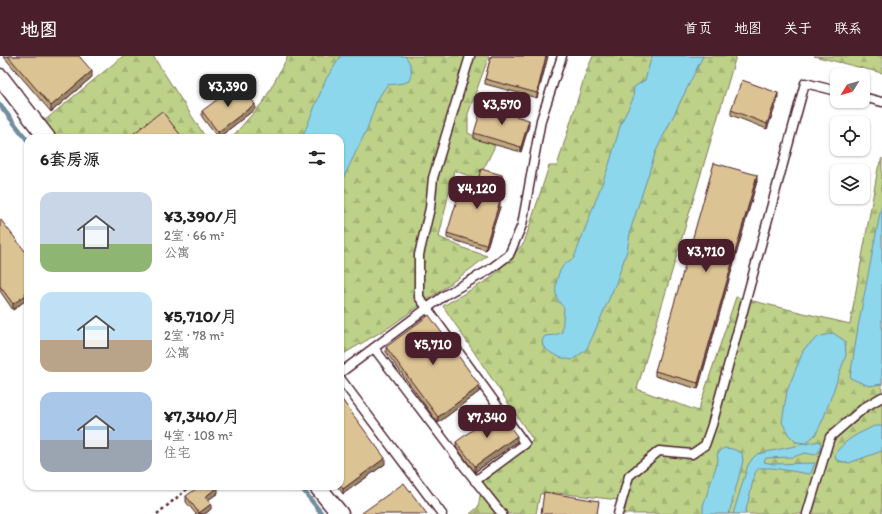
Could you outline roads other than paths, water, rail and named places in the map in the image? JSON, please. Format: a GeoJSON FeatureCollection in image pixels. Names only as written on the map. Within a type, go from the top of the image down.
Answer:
{"type":"FeatureCollection","features":[{"type":"Feature","properties":{"kind":"street"},"geometry":{"type":"LineString","coordinates":[[0,77],[44,134]]}},
{"type":"Feature","properties":{"kind":"street"},"geometry":{"type":"LineString","coordinates":[[321,490],[340,514]]}},
{"type":"Feature","properties":{"kind":"lane"},"geometry":{"type":"LineString","coordinates":[[470,56],[433,178],[430,208],[419,255],[418,297],[525,444],[475,480]]}},
{"type":"Feature","properties":{"kind":"lane"},"geometry":{"type":"LineString","coordinates":[[344,370],[445,295],[489,270],[509,255],[522,225],[541,120],[562,56]]}},
{"type":"Feature","properties":{"kind":"lane"},"geometry":{"type":"LineString","coordinates":[[618,514],[630,476],[659,451],[692,454],[705,445],[712,426],[805,83],[830,89]]}},
{"type":"Feature","properties":{"kind":"lane"},"geometry":{"type":"LineString","coordinates":[[870,99],[882,102]]}},
{"type":"Feature","properties":{"kind":"lane"},"geometry":{"type":"LineString","coordinates":[[374,348],[502,514]]}},
{"type":"Feature","properties":{"kind":"lane"},"geometry":{"type":"LineString","coordinates":[[344,383],[442,514]]}},
{"type":"Feature","properties":{"kind":"lane"},"geometry":{"type":"LineString","coordinates":[[807,514],[830,437],[865,407],[882,397]]}},
{"type":"Feature","properties":{"kind":"water"},"geometry":{"type":"Polygon","coordinates":[[[341,56],[405,56],[410,65],[411,74],[409,81],[387,85],[377,100],[367,129],[344,177],[344,134],[304,134],[326,79],[341,56]]]}},
{"type":"Feature","properties":{"kind":"water"},"geometry":{"type":"Polygon","coordinates":[[[652,56],[703,56],[656,151],[631,228],[627,251],[616,283],[592,338],[586,350],[572,360],[556,356],[543,346],[542,341],[545,336],[555,335],[562,332],[564,308],[558,301],[556,294],[557,279],[563,266],[574,258],[609,165],[621,123],[633,99],[634,87],[645,80],[652,56]]]}},
{"type":"Feature","properties":{"kind":"water"},"geometry":{"type":"Polygon","coordinates":[[[882,203],[882,384],[869,386],[850,378],[858,327],[882,203]]]}},
{"type":"Feature","properties":{"kind":"water"},"geometry":{"type":"Polygon","coordinates":[[[833,333],[845,341],[846,355],[824,417],[816,434],[806,443],[796,442],[788,434],[782,422],[787,391],[804,349],[818,337],[833,333]]]}},
{"type":"Feature","properties":{"kind":"water"},"geometry":{"type":"Polygon","coordinates":[[[874,426],[882,426],[882,451],[849,463],[836,460],[835,454],[843,444],[852,437],[874,426]]]}},
{"type":"Feature","properties":{"kind":"water"},"geometry":{"type":"Polygon","coordinates":[[[819,441],[821,444],[819,452],[815,455],[805,453],[793,457],[766,458],[764,462],[773,464],[815,463],[811,473],[809,474],[773,468],[759,468],[755,473],[745,514],[733,514],[748,465],[757,454],[819,441]]]}},
{"type":"Feature","properties":{"kind":"water"},"geometry":{"type":"Polygon","coordinates":[[[724,448],[733,449],[742,453],[743,461],[729,514],[703,514],[703,506],[718,460],[717,454],[724,448]]]}},
{"type":"Feature","properties":{"kind":"waterway"},"geometry":{"type":"LineString","coordinates":[[0,105],[24,136]]}},
{"type":"Feature","properties":{"kind":"waterway"},"geometry":{"type":"LineString","coordinates":[[303,490],[322,514]]}}]}
